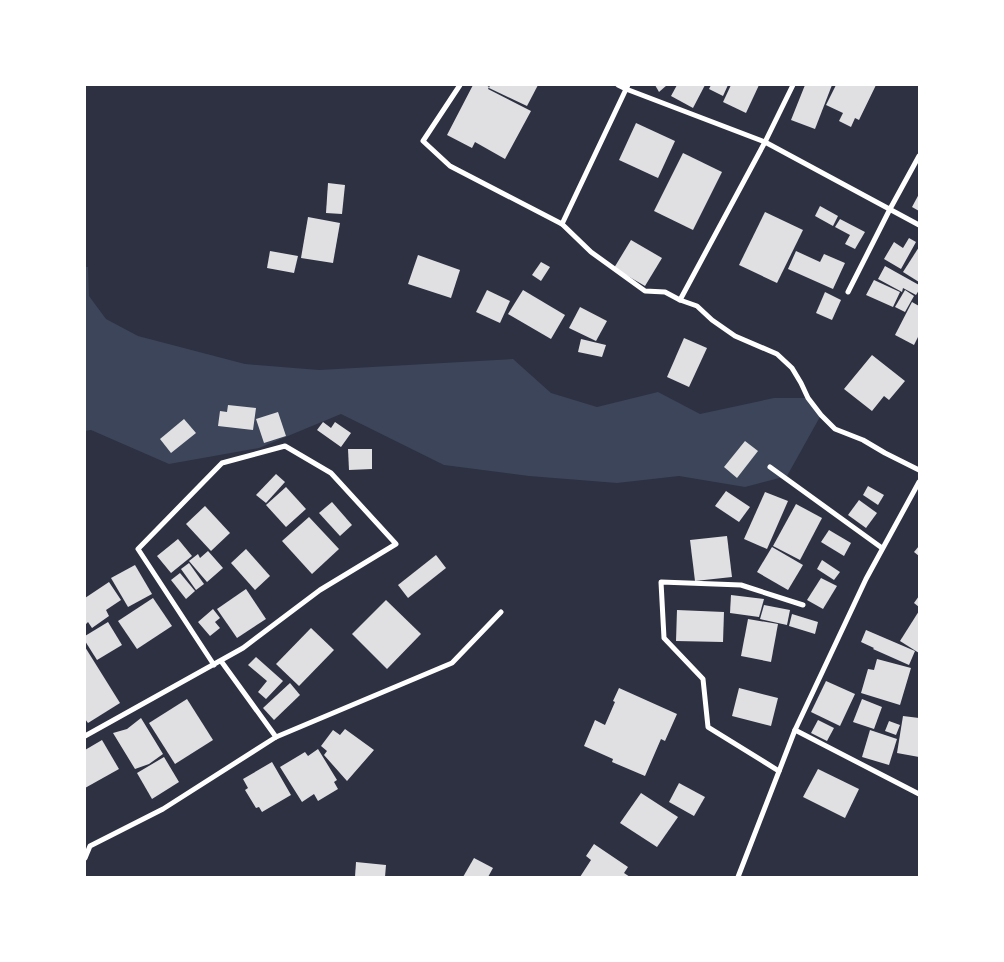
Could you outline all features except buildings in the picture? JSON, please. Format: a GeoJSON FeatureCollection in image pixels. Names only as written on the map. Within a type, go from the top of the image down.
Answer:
{"type":"FeatureCollection","features":[{"type":"Feature","properties":{"kind":"street"},"geometry":{"type":"LineString","coordinates":[[460,85],[423,141],[450,166],[562,224],[591,252],[646,291],[665,292],[697,306],[712,320],[735,336],[777,354],[792,368],[808,398],[835,429],[863,440],[919,470]]}},
{"type":"Feature","properties":{"kind":"street"},"geometry":{"type":"LineString","coordinates":[[618,85],[765,142],[919,224]]}},
{"type":"Feature","properties":{"kind":"street"},"geometry":{"type":"LineString","coordinates":[[680,300],[765,142],[793,85]]}},
{"type":"Feature","properties":{"kind":"street"},"geometry":{"type":"LineString","coordinates":[[562,224],[627,87]]}},
{"type":"Feature","properties":{"kind":"street"},"geometry":{"type":"LineString","coordinates":[[848,292],[919,156]]}},
{"type":"Feature","properties":{"kind":"street"},"geometry":{"type":"LineString","coordinates":[[85,736],[214,665],[243,648],[320,590],[396,544],[332,473],[285,446],[222,464],[138,549],[214,665]]}},
{"type":"Feature","properties":{"kind":"street"},"geometry":{"type":"LineString","coordinates":[[770,467],[882,548]]}},
{"type":"Feature","properties":{"kind":"street"},"geometry":{"type":"LineString","coordinates":[[738,877],[795,730],[866,578],[919,482]]}},
{"type":"Feature","properties":{"kind":"street"},"geometry":{"type":"LineString","coordinates":[[779,771],[708,727],[703,679],[664,638],[661,582],[741,585],[803,605]]}},
{"type":"Feature","properties":{"kind":"street"},"geometry":{"type":"LineString","coordinates":[[85,858],[90,846],[163,809],[276,737],[452,663],[501,612]]}},
{"type":"Feature","properties":{"kind":"street"},"geometry":{"type":"LineString","coordinates":[[221,661],[276,737]]}},
{"type":"Feature","properties":{"kind":"street"},"geometry":{"type":"LineString","coordinates":[[795,730],[919,794]]}},
{"type":"Feature","properties":{"kind":"shaded area"},"geometry":{"type":"Polygon","coordinates":[[[85,267],[88,267],[89,296],[106,319],[138,336],[245,364],[319,370],[513,359],[551,393],[597,407],[658,392],[700,414],[774,398],[808,398],[821,415],[787,476],[745,487],[679,476],[617,483],[529,476],[444,465],[341,414],[259,448],[169,464],[91,430],[85,431],[85,267]]]}}]}
